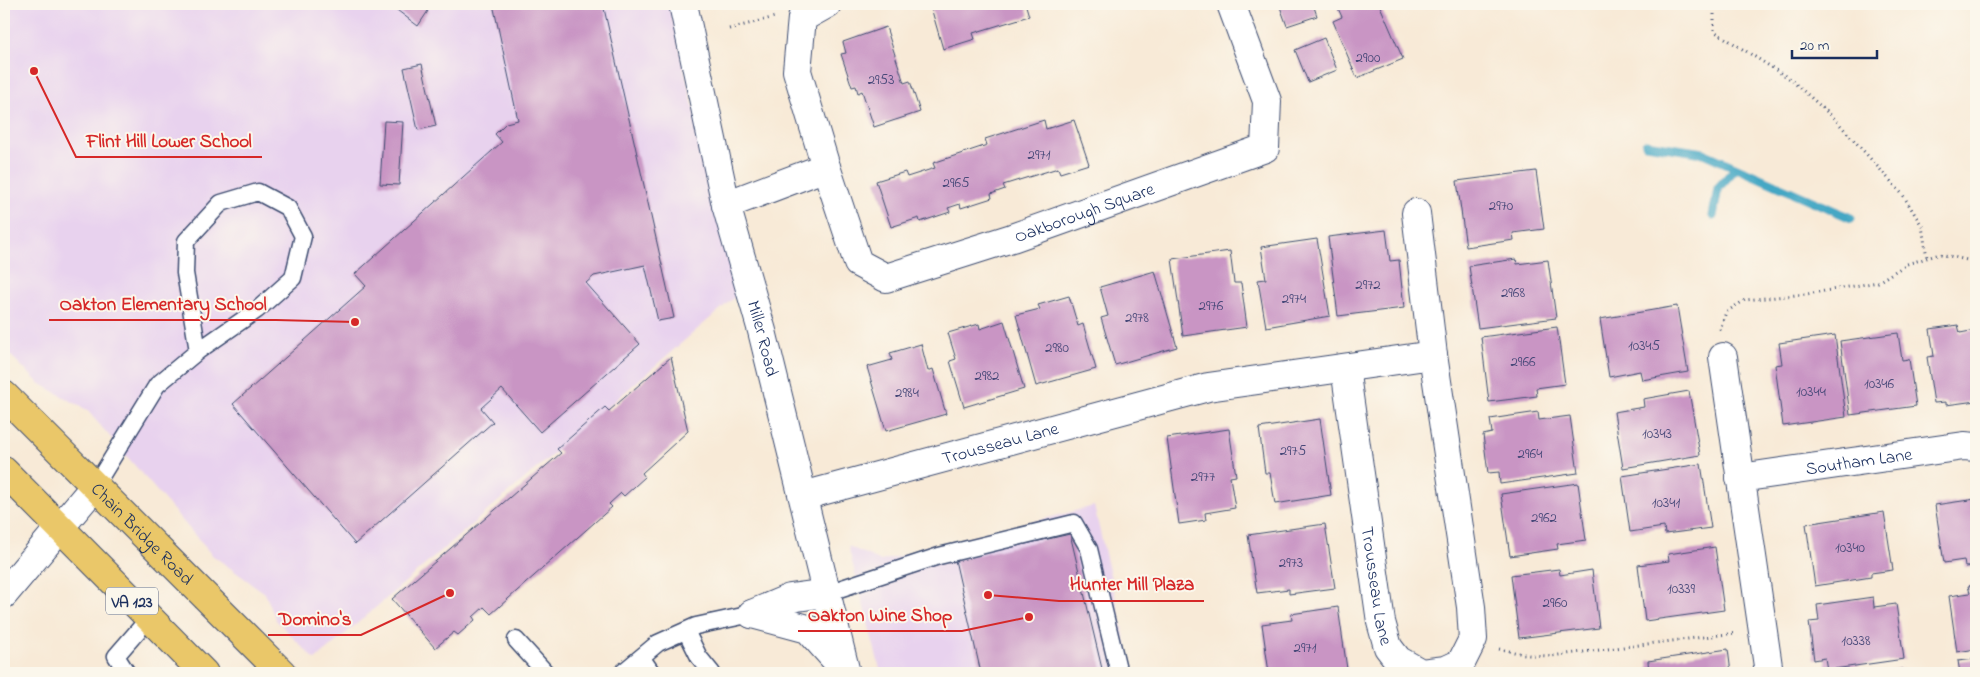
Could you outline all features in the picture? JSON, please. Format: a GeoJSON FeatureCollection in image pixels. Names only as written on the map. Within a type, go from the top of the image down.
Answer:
{"type":"FeatureCollection","features":[{"type":"Feature","properties":{"kind":"main road","name":"Chain Bridge Road"},"geometry":{"type":"LineString","coordinates":[[4,395],[282,673]]}},
{"type":"Feature","properties":{"kind":"main road","name":"VA 123"},"geometry":{"type":"LineString","coordinates":[[4,471],[59,529],[204,673]]}},
{"type":"Feature","properties":{"kind":"street","name":"Miller Road"},"geometry":{"type":"LineString","coordinates":[[683,4],[726,205],[762,331],[846,672]]}},
{"type":"Feature","properties":{"kind":"street","name":"Oakborough Square"},"geometry":{"type":"LineString","coordinates":[[827,4],[802,18],[797,71],[826,168],[858,263],[886,278],[1012,238],[1265,148],[1267,101],[1230,4]]}},
{"type":"Feature","properties":{"kind":"street"},"geometry":{"type":"LineString","coordinates":[[726,205],[826,168]]}},
{"type":"Feature","properties":{"kind":"street","name":"Trousseau Lane"},"geometry":{"type":"LineString","coordinates":[[1345,368],[1381,622],[1388,648],[1398,660],[1421,673],[1446,670],[1461,663],[1473,639],[1472,607],[1433,355],[1416,213]]}},
{"type":"Feature","properties":{"kind":"street","name":"Trousseau Lane"},"geometry":{"type":"LineString","coordinates":[[803,496],[1208,387],[1433,355]]}},
{"type":"Feature","properties":{"kind":"street"},"geometry":{"type":"LineString","coordinates":[[1722,357],[1769,673]]}},
{"type":"Feature","properties":{"kind":"street","name":"Southam Lane"},"geometry":{"type":"LineString","coordinates":[[1740,478],[1964,446],[1976,447]]}},
{"type":"Feature","properties":{"kind":"street"},"geometry":{"type":"LineString","coordinates":[[4,594],[95,486]]}},
{"type":"Feature","properties":{"kind":"street"},"geometry":{"type":"LineString","coordinates":[[752,614],[790,598],[827,594]]}},
{"type":"Feature","properties":{"kind":"street"},"geometry":{"type":"LineString","coordinates":[[752,614],[808,629],[846,672]]}},
{"type":"Feature","properties":{"kind":"lane"},"geometry":{"type":"LineString","coordinates":[[95,486],[157,385],[198,351],[257,310],[293,278],[304,236],[288,208],[258,192],[221,204],[186,241],[185,273],[198,351]]}},
{"type":"Feature","properties":{"kind":"lane"},"geometry":{"type":"LineString","coordinates":[[827,594],[940,556],[1074,523],[1089,550],[1119,673]]}},
{"type":"Feature","properties":{"kind":"lane"},"geometry":{"type":"LineString","coordinates":[[622,673],[658,643],[696,626],[752,614]]}},
{"type":"Feature","properties":{"kind":"lane"},"geometry":{"type":"LineString","coordinates":[[127,673],[116,656],[149,618]]}},
{"type":"Feature","properties":{"kind":"lane"},"geometry":{"type":"LineString","coordinates":[[686,631],[699,657],[712,673]]}},
{"type":"Feature","properties":{"kind":"lane"},"geometry":{"type":"LineString","coordinates":[[516,640],[546,673]]}},
{"type":"Feature","properties":{"kind":"lane"},"geometry":{"type":"LineString","coordinates":[[641,657],[652,673]]}},
{"type":"Feature","properties":{"kind":"path"},"geometry":{"type":"LineString","coordinates":[[1714,4],[1714,32],[1790,79],[1834,118],[1903,195],[1922,226],[1927,258]]}},
{"type":"Feature","properties":{"kind":"path"},"geometry":{"type":"LineString","coordinates":[[729,29],[783,15]]}},
{"type":"Feature","properties":{"kind":"path"},"geometry":{"type":"LineString","coordinates":[[1722,357],[1719,331],[1726,312],[1745,300],[1807,294],[1878,282],[1907,264],[1940,254],[1976,262]]}},
{"type":"Feature","properties":{"kind":"path"},"geometry":{"type":"LineString","coordinates":[[1496,648],[1530,655],[1551,656],[1744,632]]}},
{"type":"Feature","properties":{"kind":"shaded area"},"geometry":{"type":"Polygon","coordinates":[[[4,4],[669,4],[737,295],[315,660],[276,620],[265,593],[212,555],[87,410],[39,383],[4,349],[4,4]]]}},
{"type":"Feature","properties":{"kind":"shaded area"},"geometry":{"type":"Polygon","coordinates":[[[1094,506],[1133,673],[881,673],[848,546],[881,561],[1094,506]]]}},
{"type":"Feature","properties":{"kind":"building"},"geometry":{"type":"Polygon","coordinates":[[[389,4],[419,4],[428,11],[418,26],[389,4]]]}},
{"type":"Feature","properties":{"kind":"building"},"geometry":{"type":"Polygon","coordinates":[[[493,4],[603,4],[674,318],[658,321],[645,265],[594,276],[586,283],[640,344],[540,432],[502,389],[481,408],[493,422],[355,544],[233,404],[366,286],[355,274],[502,142],[495,134],[506,123],[518,120],[493,4]]]}},
{"type":"Feature","properties":{"kind":"building"},"geometry":{"type":"Polygon","coordinates":[[[930,4],[1031,4],[1026,6],[1029,16],[973,33],[975,39],[943,49],[930,4]]]}},
{"type":"Feature","properties":{"kind":"building"},"geometry":{"type":"Polygon","coordinates":[[[1279,4],[1313,4],[1317,16],[1287,26],[1279,4]]]}},
{"type":"Feature","properties":{"kind":"building"},"geometry":{"type":"Polygon","coordinates":[[[1336,4],[1386,4],[1380,6],[1403,59],[1357,78],[1333,21],[1342,17],[1336,4]]]}},
{"type":"Feature","properties":{"kind":"building"},"geometry":{"type":"Polygon","coordinates":[[[886,27],[904,83],[910,81],[920,112],[874,127],[862,91],[858,93],[856,86],[852,87],[841,54],[846,53],[843,42],[886,27]]]}},
{"type":"Feature","properties":{"kind":"building"},"geometry":{"type":"Polygon","coordinates":[[[1324,38],[1337,70],[1308,82],[1295,50],[1324,38]]]}},
{"type":"Feature","properties":{"kind":"building"},"geometry":{"type":"Polygon","coordinates":[[[422,64],[436,126],[418,130],[404,68],[422,64]]]}},
{"type":"Feature","properties":{"kind":"building"},"geometry":{"type":"Polygon","coordinates":[[[1044,120],[1046,129],[1074,120],[1089,164],[1060,173],[1058,168],[1003,185],[1005,189],[991,194],[992,198],[961,208],[960,204],[948,208],[950,212],[920,222],[919,218],[891,227],[876,181],[905,172],[907,177],[935,168],[933,163],[987,145],[985,139],[1044,120]]]}},
{"type":"Feature","properties":{"kind":"building"},"geometry":{"type":"Polygon","coordinates":[[[384,121],[403,122],[399,185],[380,184],[384,121]]]}},
{"type":"Feature","properties":{"kind":"building"},"geometry":{"type":"Polygon","coordinates":[[[1536,171],[1544,229],[1513,233],[1514,240],[1466,247],[1457,181],[1536,171]]]}},
{"type":"Feature","properties":{"kind":"building"},"geometry":{"type":"Polygon","coordinates":[[[1386,230],[1390,261],[1399,260],[1404,308],[1338,316],[1328,237],[1386,230]]]}},
{"type":"Feature","properties":{"kind":"building"},"geometry":{"type":"Polygon","coordinates":[[[1317,239],[1330,316],[1266,327],[1258,280],[1266,279],[1261,247],[1317,239]]]}},
{"type":"Feature","properties":{"kind":"building"},"geometry":{"type":"Polygon","coordinates":[[[1230,251],[1234,283],[1241,283],[1247,327],[1183,336],[1172,259],[1230,251]]]}},
{"type":"Feature","properties":{"kind":"building"},"geometry":{"type":"Polygon","coordinates":[[[1516,259],[1517,264],[1548,260],[1556,318],[1478,328],[1469,266],[1516,259]]]}},
{"type":"Feature","properties":{"kind":"building"},"geometry":{"type":"Polygon","coordinates":[[[1155,271],[1177,347],[1115,365],[1101,318],[1108,316],[1100,287],[1155,271]]]}},
{"type":"Feature","properties":{"kind":"building"},"geometry":{"type":"Polygon","coordinates":[[[1069,296],[1078,326],[1083,324],[1096,369],[1036,386],[1016,315],[1040,309],[1038,305],[1069,296]]]}},
{"type":"Feature","properties":{"kind":"building"},"geometry":{"type":"Polygon","coordinates":[[[1677,306],[1688,372],[1642,380],[1640,371],[1609,377],[1600,319],[1677,306]]]}},
{"type":"Feature","properties":{"kind":"building"},"geometry":{"type":"Polygon","coordinates":[[[1004,321],[1024,389],[964,407],[950,361],[956,359],[948,333],[979,324],[980,329],[1004,321]]]}},
{"type":"Feature","properties":{"kind":"building"},"geometry":{"type":"Polygon","coordinates":[[[1958,325],[1960,333],[1976,330],[1976,401],[1946,405],[1946,402],[1934,403],[1927,357],[1934,356],[1930,329],[1958,325]]]}},
{"type":"Feature","properties":{"kind":"building"},"geometry":{"type":"Polygon","coordinates":[[[1557,327],[1565,384],[1536,388],[1537,396],[1489,402],[1481,337],[1557,327]]]}},
{"type":"Feature","properties":{"kind":"building"},"geometry":{"type":"Polygon","coordinates":[[[1898,333],[1902,360],[1909,359],[1916,406],[1850,415],[1840,341],[1898,333]]]}},
{"type":"Feature","properties":{"kind":"building"},"geometry":{"type":"Polygon","coordinates":[[[1835,335],[1846,417],[1783,426],[1775,365],[1782,364],[1779,343],[1835,335]]]}},
{"type":"Feature","properties":{"kind":"building"},"geometry":{"type":"Polygon","coordinates":[[[921,344],[928,371],[933,369],[946,414],[886,431],[867,367],[892,360],[890,353],[921,344]]]}},
{"type":"Feature","properties":{"kind":"building"},"geometry":{"type":"Polygon","coordinates":[[[671,357],[688,431],[642,473],[645,477],[624,496],[621,493],[609,504],[612,507],[491,614],[484,607],[473,617],[475,620],[458,635],[454,632],[435,648],[392,599],[561,453],[557,449],[605,407],[609,411],[671,357]]]}},
{"type":"Feature","properties":{"kind":"building"},"geometry":{"type":"Polygon","coordinates":[[[1689,391],[1700,455],[1623,468],[1614,412],[1644,407],[1643,399],[1689,391]]]}},
{"type":"Feature","properties":{"kind":"building"},"geometry":{"type":"Polygon","coordinates":[[[1538,412],[1539,420],[1570,416],[1578,473],[1500,484],[1499,472],[1488,473],[1483,435],[1492,433],[1490,419],[1538,412]]]}},
{"type":"Feature","properties":{"kind":"building"},"geometry":{"type":"Polygon","coordinates":[[[1320,419],[1331,495],[1275,504],[1270,473],[1265,473],[1259,428],[1320,419]]]}},
{"type":"Feature","properties":{"kind":"building"},"geometry":{"type":"Polygon","coordinates":[[[1229,429],[1236,476],[1230,477],[1235,508],[1205,513],[1206,520],[1179,524],[1167,438],[1229,429]]]}},
{"type":"Feature","properties":{"kind":"building"},"geometry":{"type":"Polygon","coordinates":[[[1701,464],[1711,528],[1665,534],[1664,527],[1630,532],[1622,476],[1701,464]]]}},
{"type":"Feature","properties":{"kind":"building"},"geometry":{"type":"Polygon","coordinates":[[[1578,483],[1586,540],[1557,544],[1558,549],[1510,556],[1501,494],[1578,483]]]}},
{"type":"Feature","properties":{"kind":"building"},"geometry":{"type":"Polygon","coordinates":[[[1976,499],[1976,566],[1965,567],[1964,560],[1944,563],[1935,505],[1976,499]]]}},
{"type":"Feature","properties":{"kind":"building"},"geometry":{"type":"Polygon","coordinates":[[[1884,512],[1893,570],[1871,573],[1871,577],[1815,586],[1806,524],[1884,512]]]}},
{"type":"Feature","properties":{"kind":"building"},"geometry":{"type":"Polygon","coordinates":[[[1325,524],[1335,588],[1289,594],[1289,589],[1257,593],[1248,535],[1325,524]]]}},
{"type":"Feature","properties":{"kind":"building"},"geometry":{"type":"Polygon","coordinates":[[[1070,534],[1103,673],[981,673],[955,560],[1070,534]]]}},
{"type":"Feature","properties":{"kind":"building"},"geometry":{"type":"Polygon","coordinates":[[[1715,547],[1724,610],[1645,621],[1638,565],[1669,561],[1668,554],[1715,547]]]}},
{"type":"Feature","properties":{"kind":"building"},"geometry":{"type":"Polygon","coordinates":[[[1559,569],[1560,575],[1592,570],[1599,628],[1519,638],[1511,575],[1559,569]]]}},
{"type":"Feature","properties":{"kind":"building"},"geometry":{"type":"Polygon","coordinates":[[[1976,585],[1976,649],[1957,652],[1949,596],[1970,593],[1968,586],[1976,585]]]}},
{"type":"Feature","properties":{"kind":"building"},"geometry":{"type":"Polygon","coordinates":[[[1873,597],[1874,607],[1896,604],[1904,659],[1827,670],[1825,658],[1814,660],[1809,622],[1819,621],[1817,605],[1873,597]]]}},
{"type":"Feature","properties":{"kind":"building"},"geometry":{"type":"Polygon","coordinates":[[[1338,607],[1347,669],[1319,673],[1269,673],[1262,624],[1292,620],[1291,614],[1338,607]]]}},
{"type":"Feature","properties":{"kind":"building"},"geometry":{"type":"Polygon","coordinates":[[[1728,649],[1731,673],[1649,673],[1648,661],[1728,649]]]}},
{"type":"Feature","properties":{"kind":"building"},"geometry":{"type":"Polygon","coordinates":[[[1976,659],[1976,673],[1960,673],[1958,661],[1976,659]]]}},
{"type":"Feature","properties":{"kind":"building"},"geometry":{"type":"Polygon","coordinates":[[[1902,669],[1903,673],[1884,673],[1884,672],[1902,669]]]}},
{"type":"Feature","properties":{"kind":"waterway"},"geometry":{"type":"LineString","coordinates":[[1646,144],[1703,153],[1851,218]]}},
{"type":"Feature","properties":{"kind":"waterway"},"geometry":{"type":"LineString","coordinates":[[1713,216],[1718,188],[1736,168]]}},
{"type":"Feature","properties":{"kind":"place","name":"Flint Hill Lower School"},"geometry":{"type":"Point","coordinates":[34,71]}},
{"type":"Feature","properties":{"kind":"place","name":"Oakton Elementary School"},"geometry":{"type":"Point","coordinates":[355,322]}},
{"type":"Feature","properties":{"kind":"place","name":"Domino's"},"geometry":{"type":"Point","coordinates":[450,593]}},
{"type":"Feature","properties":{"kind":"place","name":"Hunter Mill Plaza"},"geometry":{"type":"Point","coordinates":[988,595]}},
{"type":"Feature","properties":{"kind":"place","name":"Oakton Wine Shop"},"geometry":{"type":"Point","coordinates":[1029,617]}}]}
